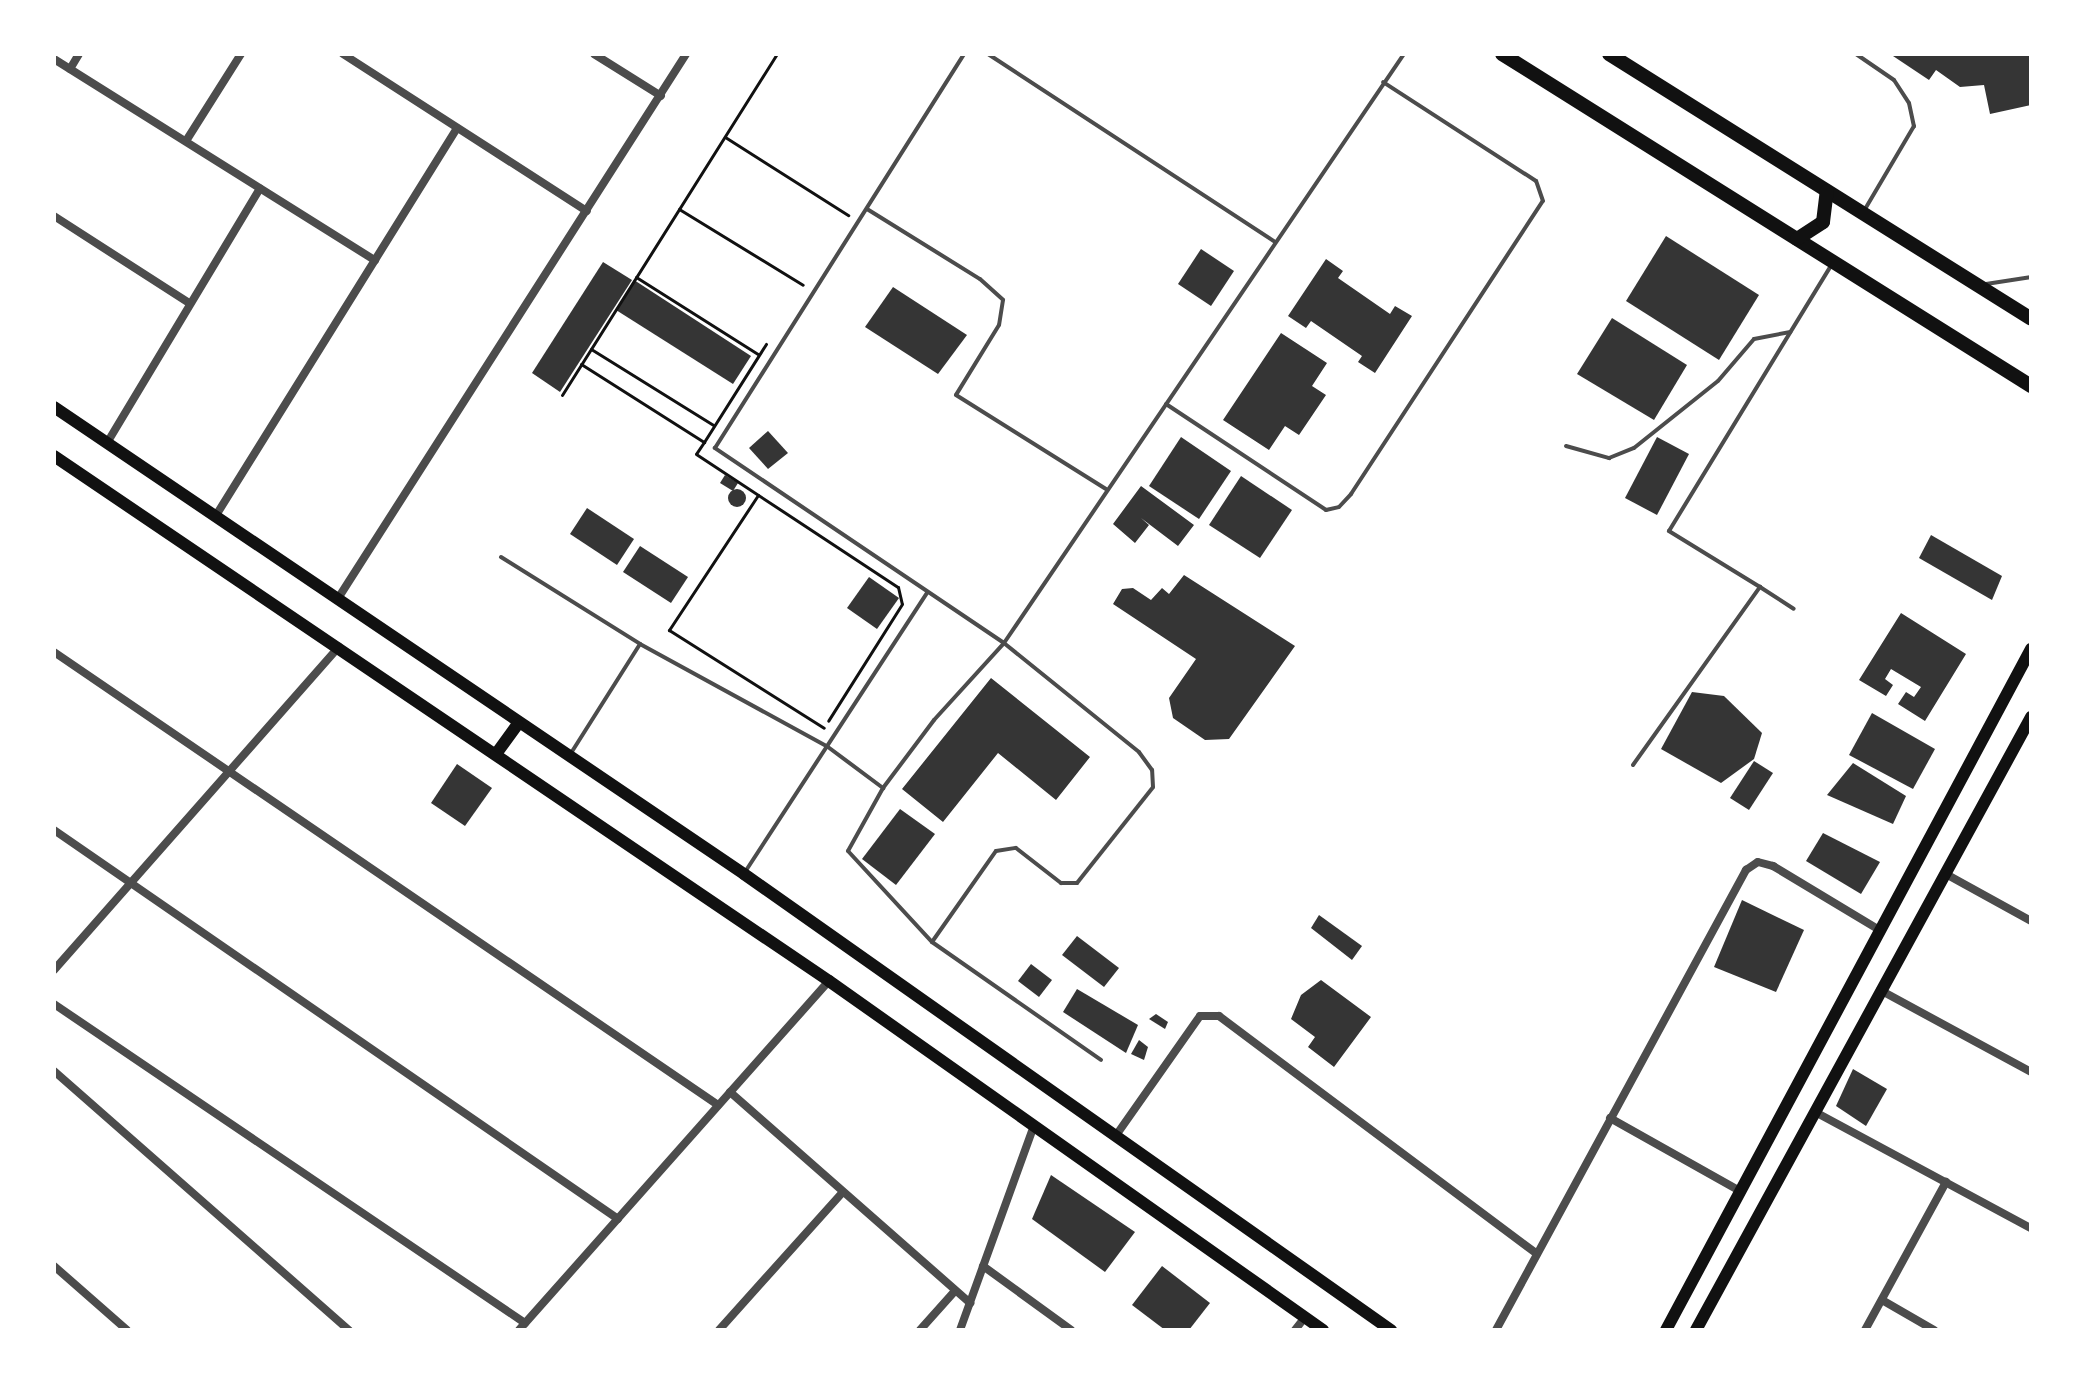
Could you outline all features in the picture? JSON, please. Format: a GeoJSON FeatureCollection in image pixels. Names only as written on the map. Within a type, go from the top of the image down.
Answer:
{"type":"FeatureCollection","features":[{"type":"Feature","properties":{"kind":"highway"},"geometry":{"type":"LineString","coordinates":[[1502,54],[2031,386]]}},
{"type":"Feature","properties":{"kind":"highway"},"geometry":{"type":"LineString","coordinates":[[1609,54],[2031,319]]}},
{"type":"Feature","properties":{"kind":"highway"},"geometry":{"type":"LineString","coordinates":[[1797,239],[1823,222],[1827,191]]}},
{"type":"Feature","properties":{"kind":"main road"},"geometry":{"type":"LineString","coordinates":[[54,407],[517,725],[744,874],[1391,1330]]}},
{"type":"Feature","properties":{"kind":"main road"},"geometry":{"type":"LineString","coordinates":[[54,456],[829,981],[1323,1330]]}},
{"type":"Feature","properties":{"kind":"main road"},"geometry":{"type":"LineString","coordinates":[[1666,1330],[1878,929],[2031,649]]}},
{"type":"Feature","properties":{"kind":"main road"},"geometry":{"type":"LineString","coordinates":[[496,754],[517,725]]}},
{"type":"Feature","properties":{"kind":"main road"},"geometry":{"type":"LineString","coordinates":[[1696,1330],[1817,1113],[1879,990],[2029,726]]}},
{"type":"Feature","properties":{"kind":"street"},"geometry":{"type":"LineString","coordinates":[[70,69],[79,54]]}},
{"type":"Feature","properties":{"kind":"street"},"geometry":{"type":"LineString","coordinates":[[186,141],[241,54]]}},
{"type":"Feature","properties":{"kind":"street"},"geometry":{"type":"LineString","coordinates":[[343,54],[587,211]]}},
{"type":"Feature","properties":{"kind":"street"},"geometry":{"type":"LineString","coordinates":[[594,54],[661,96]]}},
{"type":"Feature","properties":{"kind":"street"},"geometry":{"type":"LineString","coordinates":[[337,600],[686,54]]}},
{"type":"Feature","properties":{"kind":"street"},"geometry":{"type":"LineString","coordinates":[[54,59],[375,260]]}},
{"type":"Feature","properties":{"kind":"street"},"geometry":{"type":"LineString","coordinates":[[215,517],[457,128]]}},
{"type":"Feature","properties":{"kind":"street"},"geometry":{"type":"LineString","coordinates":[[107,443],[260,188]]}},
{"type":"Feature","properties":{"kind":"street"},"geometry":{"type":"LineString","coordinates":[[54,216],[189,303]]}},
{"type":"Feature","properties":{"kind":"street"},"geometry":{"type":"LineString","coordinates":[[54,970],[339,647]]}},
{"type":"Feature","properties":{"kind":"street"},"geometry":{"type":"LineString","coordinates":[[54,652],[231,768],[718,1105]]}},
{"type":"Feature","properties":{"kind":"street"},"geometry":{"type":"LineString","coordinates":[[54,830],[618,1219]]}},
{"type":"Feature","properties":{"kind":"street"},"geometry":{"type":"LineString","coordinates":[[1496,1330],[1746,870],[1758,862],[1773,866],[1878,929]]}},
{"type":"Feature","properties":{"kind":"street"},"geometry":{"type":"LineString","coordinates":[[1944,873],[2031,921]]}},
{"type":"Feature","properties":{"kind":"street"},"geometry":{"type":"LineString","coordinates":[[54,1004],[522,1327],[829,981]]}},
{"type":"Feature","properties":{"kind":"street"},"geometry":{"type":"LineString","coordinates":[[1879,990],[2031,1072]]}},
{"type":"Feature","properties":{"kind":"street"},"geometry":{"type":"LineString","coordinates":[[1117,1134],[1200,1016],[1219,1016],[1537,1254]]}},
{"type":"Feature","properties":{"kind":"street"},"geometry":{"type":"LineString","coordinates":[[54,1071],[344,1329]]}},
{"type":"Feature","properties":{"kind":"street"},"geometry":{"type":"LineString","coordinates":[[730,1092],[970,1303]]}},
{"type":"Feature","properties":{"kind":"street"},"geometry":{"type":"LineString","coordinates":[[1817,1113],[2031,1228]]}},
{"type":"Feature","properties":{"kind":"street"},"geometry":{"type":"LineString","coordinates":[[1610,1118],[1740,1191]]}},
{"type":"Feature","properties":{"kind":"street"},"geometry":{"type":"LineString","coordinates":[[960,1330],[1034,1126]]}},
{"type":"Feature","properties":{"kind":"street"},"geometry":{"type":"LineString","coordinates":[[1865,1330],[1946,1182]]}},
{"type":"Feature","properties":{"kind":"street"},"geometry":{"type":"LineString","coordinates":[[719,1330],[842,1193]]}},
{"type":"Feature","properties":{"kind":"street"},"geometry":{"type":"LineString","coordinates":[[54,1266],[127,1330]]}},
{"type":"Feature","properties":{"kind":"street"},"geometry":{"type":"LineString","coordinates":[[983,1266],[1071,1330]]}},
{"type":"Feature","properties":{"kind":"street"},"geometry":{"type":"LineString","coordinates":[[920,1330],[954,1292]]}},
{"type":"Feature","properties":{"kind":"street"},"geometry":{"type":"LineString","coordinates":[[1882,1300],[1934,1330]]}},
{"type":"Feature","properties":{"kind":"street"},"geometry":{"type":"LineString","coordinates":[[1295,1330],[1305,1317]]}},
{"type":"Feature","properties":{"kind":"lane"},"geometry":{"type":"LineString","coordinates":[[932,942],[996,851],[1016,848],[1061,883],[1077,883],[1153,787],[1152,770],[1139,752],[1004,643],[715,448],[964,54]]}},
{"type":"Feature","properties":{"kind":"lane"},"geometry":{"type":"LineString","coordinates":[[988,54],[1275,242]]}},
{"type":"Feature","properties":{"kind":"lane"},"geometry":{"type":"LineString","coordinates":[[1101,1060],[932,942],[848,851],[883,788],[934,720],[1004,643],[1404,54]]}},
{"type":"Feature","properties":{"kind":"lane"},"geometry":{"type":"LineString","coordinates":[[1856,54],[1894,80],[1909,103],[1914,126],[1862,213]]}},
{"type":"Feature","properties":{"kind":"lane"},"geometry":{"type":"LineString","coordinates":[[1166,404],[1326,510],[1339,507],[1351,494],[1543,201],[1536,181],[1383,82]]}},
{"type":"Feature","properties":{"kind":"lane"},"geometry":{"type":"LineString","coordinates":[[867,209],[980,279],[1003,300],[999,325],[956,395],[1107,489]]}},
{"type":"Feature","properties":{"kind":"lane"},"geometry":{"type":"LineString","coordinates":[[1794,609],[1669,531],[1833,262]]}},
{"type":"Feature","properties":{"kind":"lane"},"geometry":{"type":"LineString","coordinates":[[1977,285],[2031,277]]}},
{"type":"Feature","properties":{"kind":"lane"},"geometry":{"type":"LineString","coordinates":[[1566,446],[1609,458],[1634,448],[1718,381],[1754,339],[1790,332]]}},
{"type":"Feature","properties":{"kind":"lane"},"geometry":{"type":"LineString","coordinates":[[501,557],[640,644],[828,747],[883,788]]}},
{"type":"Feature","properties":{"kind":"lane"},"geometry":{"type":"LineString","coordinates":[[1633,765],[1760,587]]}},
{"type":"Feature","properties":{"kind":"lane"},"geometry":{"type":"LineString","coordinates":[[744,874],[927,593]]}},
{"type":"Feature","properties":{"kind":"lane"},"geometry":{"type":"LineString","coordinates":[[568,759],[640,644]]}},
{"type":"Feature","properties":{"kind":"path"},"geometry":{"type":"LineString","coordinates":[[562,395],[777,54]]}},
{"type":"Feature","properties":{"kind":"path"},"geometry":{"type":"LineString","coordinates":[[725,137],[848,215]]}},
{"type":"Feature","properties":{"kind":"path"},"geometry":{"type":"LineString","coordinates":[[679,209],[803,285]]}},
{"type":"Feature","properties":{"kind":"path"},"geometry":{"type":"LineString","coordinates":[[636,277],[759,354]]}},
{"type":"Feature","properties":{"kind":"path"},"geometry":{"type":"LineString","coordinates":[[591,349],[725,432]]}},
{"type":"Feature","properties":{"kind":"path"},"geometry":{"type":"LineString","coordinates":[[581,364],[704,442]]}},
{"type":"Feature","properties":{"kind":"path"},"geometry":{"type":"LineString","coordinates":[[714,425],[696,454],[898,587],[902,604],[823,730],[669,630],[758,495]]}},
{"type":"Feature","properties":{"kind":"building"},"geometry":{"type":"Polygon","coordinates":[[[1890,54],[2031,54],[2031,105],[1990,114],[1984,85],[1960,87],[1936,70],[1929,80],[1890,54]]]}},
{"type":"Feature","properties":{"kind":"building"},"geometry":{"type":"Polygon","coordinates":[[[1666,236],[1759,295],[1719,360],[1626,301],[1666,236]]]}},
{"type":"Feature","properties":{"kind":"building"},"geometry":{"type":"Polygon","coordinates":[[[1201,249],[1234,271],[1211,306],[1178,284],[1201,249]]]}},
{"type":"Feature","properties":{"kind":"building"},"geometry":{"type":"Polygon","coordinates":[[[1326,259],[1343,271],[1338,278],[1390,314],[1395,306],[1412,316],[1375,373],[1358,362],[1362,356],[1311,321],[1306,328],[1288,316],[1326,259]]]}},
{"type":"Feature","properties":{"kind":"building"},"geometry":{"type":"Polygon","coordinates":[[[603,262],[632,280],[560,392],[532,373],[603,262]]]}},
{"type":"Feature","properties":{"kind":"building"},"geometry":{"type":"Polygon","coordinates":[[[634,280],[751,356],[733,384],[616,310],[634,280]]]}},
{"type":"Feature","properties":{"kind":"building"},"geometry":{"type":"Polygon","coordinates":[[[893,287],[967,335],[938,374],[865,327],[893,287]]]}},
{"type":"Feature","properties":{"kind":"building"},"geometry":{"type":"Polygon","coordinates":[[[1612,318],[1687,365],[1654,420],[1577,374],[1612,318]]]}},
{"type":"Feature","properties":{"kind":"building"},"geometry":{"type":"Polygon","coordinates":[[[1281,333],[1327,363],[1312,386],[1326,395],[1299,435],[1285,426],[1269,450],[1223,420],[1281,333]]]}},
{"type":"Feature","properties":{"kind":"building"},"geometry":{"type":"Polygon","coordinates":[[[768,431],[788,453],[768,469],[749,448],[768,431]]]}},
{"type":"Feature","properties":{"kind":"building"},"geometry":{"type":"Polygon","coordinates":[[[1181,437],[1231,471],[1199,519],[1149,486],[1181,437]]]}},
{"type":"Feature","properties":{"kind":"building"},"geometry":{"type":"Polygon","coordinates":[[[1657,437],[1689,454],[1657,515],[1625,498],[1657,437]]]}},
{"type":"Feature","properties":{"kind":"building"},"geometry":{"type":"Polygon","coordinates":[[[725,475],[738,483],[733,491],[720,483],[725,475]]]}},
{"type":"Feature","properties":{"kind":"building"},"geometry":{"type":"Polygon","coordinates":[[[1241,476],[1292,510],[1260,558],[1209,525],[1241,476]]]}},
{"type":"Feature","properties":{"kind":"building"},"geometry":{"type":"Polygon","coordinates":[[[1141,486],[1194,525],[1178,546],[1141,518],[1149,525],[1135,543],[1113,524],[1141,486]]]}},
{"type":"Feature","properties":{"kind":"building"},"geometry":{"type":"Polygon","coordinates":[[[737,489],[746,498],[737,507],[728,498],[737,489]]]}},
{"type":"Feature","properties":{"kind":"building"},"geometry":{"type":"Polygon","coordinates":[[[587,508],[634,539],[617,565],[570,534],[587,508]]]}},
{"type":"Feature","properties":{"kind":"building"},"geometry":{"type":"Polygon","coordinates":[[[1931,535],[2002,576],[1992,600],[1919,558],[1931,535]]]}},
{"type":"Feature","properties":{"kind":"building"},"geometry":{"type":"Polygon","coordinates":[[[640,546],[688,577],[671,603],[623,572],[640,546]]]}},
{"type":"Feature","properties":{"kind":"building"},"geometry":{"type":"Polygon","coordinates":[[[1184,575],[1295,646],[1229,739],[1205,740],[1173,718],[1169,698],[1196,659],[1113,604],[1122,589],[1133,588],[1151,600],[1162,588],[1169,594],[1184,575]]]}},
{"type":"Feature","properties":{"kind":"building"},"geometry":{"type":"Polygon","coordinates":[[[869,577],[899,598],[877,629],[847,608],[869,577]]]}},
{"type":"Feature","properties":{"kind":"building"},"geometry":{"type":"Polygon","coordinates":[[[1901,613],[1966,654],[1925,721],[1898,704],[1906,692],[1914,697],[1921,687],[1891,669],[1885,679],[1893,685],[1886,696],[1859,680],[1901,613]]]}},
{"type":"Feature","properties":{"kind":"building"},"geometry":{"type":"Polygon","coordinates":[[[991,678],[1090,757],[1056,800],[998,753],[943,822],[902,789],[991,678]]]}},
{"type":"Feature","properties":{"kind":"building"},"geometry":{"type":"Polygon","coordinates":[[[1692,692],[1724,696],[1762,733],[1754,759],[1721,783],[1661,749],[1692,692]]]}},
{"type":"Feature","properties":{"kind":"building"},"geometry":{"type":"Polygon","coordinates":[[[1872,713],[1935,749],[1913,789],[1849,755],[1872,713]]]}},
{"type":"Feature","properties":{"kind":"building"},"geometry":{"type":"Polygon","coordinates":[[[1754,761],[1773,773],[1749,810],[1730,798],[1754,761]]]}},
{"type":"Feature","properties":{"kind":"building"},"geometry":{"type":"Polygon","coordinates":[[[1853,763],[1906,796],[1893,824],[1827,795],[1853,763]]]}},
{"type":"Feature","properties":{"kind":"building"},"geometry":{"type":"Polygon","coordinates":[[[457,764],[492,788],[465,826],[431,803],[457,764]]]}},
{"type":"Feature","properties":{"kind":"building"},"geometry":{"type":"Polygon","coordinates":[[[900,809],[935,834],[896,885],[862,859],[900,809]]]}},
{"type":"Feature","properties":{"kind":"building"},"geometry":{"type":"Polygon","coordinates":[[[1823,833],[1880,862],[1861,894],[1806,861],[1823,833]]]}},
{"type":"Feature","properties":{"kind":"building"},"geometry":{"type":"Polygon","coordinates":[[[1742,900],[1804,930],[1776,992],[1714,967],[1742,900]]]}},
{"type":"Feature","properties":{"kind":"building"},"geometry":{"type":"Polygon","coordinates":[[[1319,915],[1362,946],[1352,960],[1311,928],[1319,915]]]}},
{"type":"Feature","properties":{"kind":"building"},"geometry":{"type":"Polygon","coordinates":[[[1077,936],[1119,968],[1104,987],[1062,955],[1077,936]]]}},
{"type":"Feature","properties":{"kind":"building"},"geometry":{"type":"Polygon","coordinates":[[[1031,964],[1052,980],[1039,997],[1018,981],[1031,964]]]}},
{"type":"Feature","properties":{"kind":"building"},"geometry":{"type":"Polygon","coordinates":[[[1321,980],[1371,1017],[1334,1067],[1308,1047],[1315,1037],[1291,1019],[1301,995],[1321,980]]]}},
{"type":"Feature","properties":{"kind":"building"},"geometry":{"type":"Polygon","coordinates":[[[1077,989],[1138,1025],[1126,1053],[1063,1012],[1077,989]]]}},
{"type":"Feature","properties":{"kind":"building"},"geometry":{"type":"Polygon","coordinates":[[[1156,1014],[1168,1022],[1165,1029],[1149,1019],[1156,1014]]]}},
{"type":"Feature","properties":{"kind":"building"},"geometry":{"type":"Polygon","coordinates":[[[1139,1040],[1148,1047],[1144,1060],[1131,1054],[1139,1040]]]}},
{"type":"Feature","properties":{"kind":"building"},"geometry":{"type":"Polygon","coordinates":[[[1853,1069],[1887,1089],[1866,1126],[1836,1106],[1853,1069]]]}},
{"type":"Feature","properties":{"kind":"building"},"geometry":{"type":"Polygon","coordinates":[[[1051,1175],[1135,1232],[1105,1272],[1032,1219],[1051,1175]]]}},
{"type":"Feature","properties":{"kind":"building"},"geometry":{"type":"Polygon","coordinates":[[[1162,1266],[1210,1303],[1189,1330],[1165,1330],[1132,1305],[1162,1266]]]}}]}
